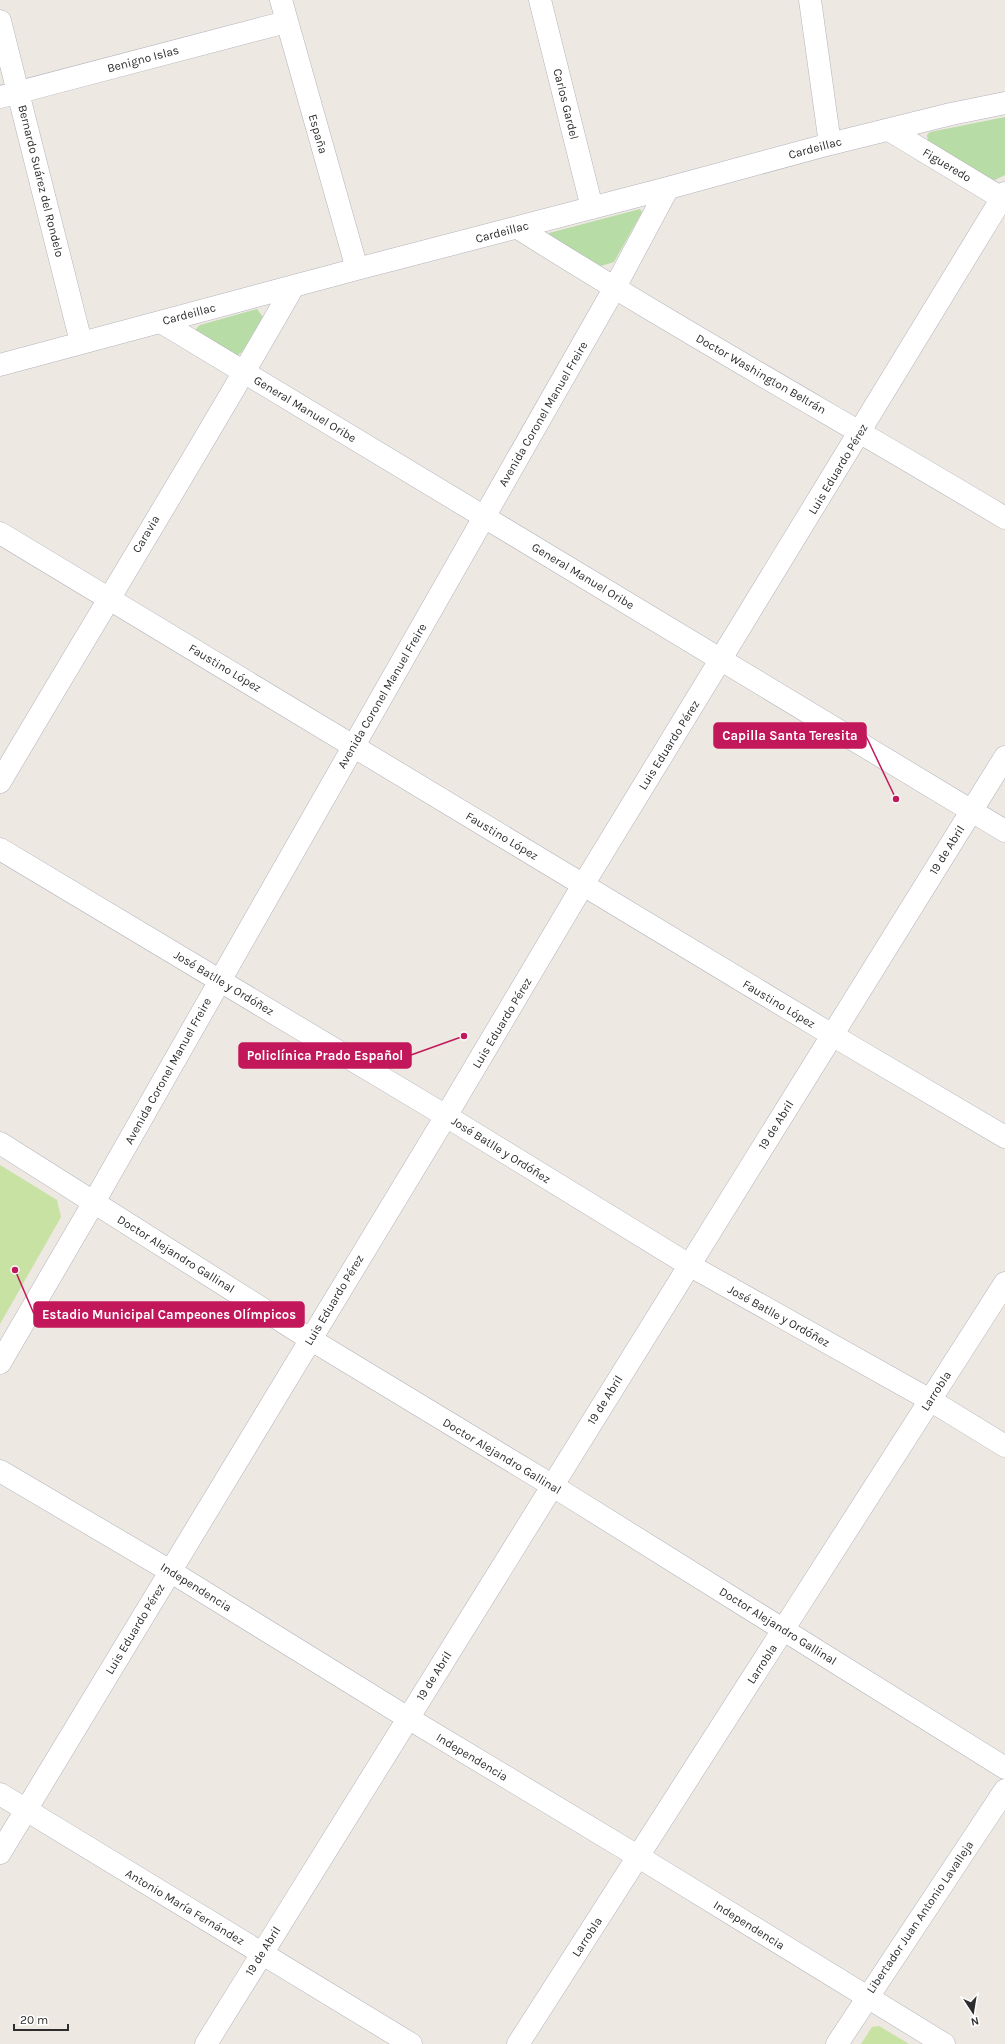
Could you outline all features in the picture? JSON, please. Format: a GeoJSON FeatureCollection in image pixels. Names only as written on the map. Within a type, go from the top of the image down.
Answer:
{"type":"FeatureCollection","features":[{"type":"Feature","properties":{"kind":"street","name":"España"},"geometry":{"type":"LineString","coordinates":[[281,0],[357,269]]}},
{"type":"Feature","properties":{"kind":"street","name":"Carlos Gardel"},"geometry":{"type":"LineString","coordinates":[[540,0],[592,208]]}},
{"type":"Feature","properties":{"kind":"street"},"geometry":{"type":"LineString","coordinates":[[810,0],[830,144]]}},
{"type":"Feature","properties":{"kind":"street","name":"Bernardo Suárez del Rondelo"},"geometry":{"type":"LineString","coordinates":[[0,21],[9,95],[82,342]]}},
{"type":"Feature","properties":{"kind":"street","name":"Benigno Islas"},"geometry":{"type":"LineString","coordinates":[[9,95],[286,22]]}},
{"type":"Feature","properties":{"kind":"street","name":"Cardeillac"},"geometry":{"type":"LineString","coordinates":[[0,365],[830,144],[1005,103]]}},
{"type":"Feature","properties":{"kind":"street","name":"Figueredo"},"geometry":{"type":"LineString","coordinates":[[889,130],[1004,197]]}},
{"type":"Feature","properties":{"kind":"street","name":"Avenida Coronel Manuel Freire"},"geometry":{"type":"LineString","coordinates":[[0,1363],[94,1202],[219,980],[614,289],[668,188]]}},
{"type":"Feature","properties":{"kind":"street","name":"Luis Eduardo Pérez"},"geometry":{"type":"LineString","coordinates":[[0,1853],[446,1116],[583,885],[1004,197]]}},
{"type":"Feature","properties":{"kind":"street","name":"Doctor Washington Beltrán"},"geometry":{"type":"LineString","coordinates":[[518,228],[614,289],[861,432],[1005,518]]}},
{"type":"Feature","properties":{"kind":"street","name":"Caravia"},"geometry":{"type":"LineString","coordinates":[[0,782],[108,597],[244,373],[293,287]]}},
{"type":"Feature","properties":{"kind":"street","name":"General Manuel Oribe"},"geometry":{"type":"LineString","coordinates":[[161,322],[1005,831]]}},
{"type":"Feature","properties":{"kind":"street","name":"Faustino López"},"geometry":{"type":"LineString","coordinates":[[0,533],[108,597],[353,747],[1005,1138]]}},
{"type":"Feature","properties":{"kind":"street","name":"19 de Abril"},"geometry":{"type":"LineString","coordinates":[[206,2044],[1005,757]]}},
{"type":"Feature","properties":{"kind":"street","name":"José Batlle y Ordóñez"},"geometry":{"type":"LineString","coordinates":[[0,849],[446,1116],[689,1265],[930,1400],[1005,1446]]}},
{"type":"Feature","properties":{"kind":"street","name":"Doctor Alejandro Gallinal"},"geometry":{"type":"LineString","coordinates":[[0,1143],[310,1339],[553,1486],[1005,1768]]}},
{"type":"Feature","properties":{"kind":"street","name":"Larrobla"},"geometry":{"type":"LineString","coordinates":[[518,2044],[1005,1283]]}},
{"type":"Feature","properties":{"kind":"street","name":"Independencia"},"geometry":{"type":"LineString","coordinates":[[0,1471],[170,1571],[408,1718],[639,1857],[944,2044]]}},
{"type":"Feature","properties":{"kind":"street","name":"Libertador Juan Antonio Lavalleja"},"geometry":{"type":"LineString","coordinates":[[837,2044],[1005,1790]]}},
{"type":"Feature","properties":{"kind":"street","name":"Antonio María Fernández"},"geometry":{"type":"LineString","coordinates":[[0,1794],[411,2044]]}},
{"type":"Feature","properties":{"kind":"green space"},"geometry":{"type":"Polygon","coordinates":[[[1005,117],[1005,175],[995,180],[987,179],[928,142],[927,135],[930,132],[1005,117]]]}},
{"type":"Feature","properties":{"kind":"green space"},"geometry":{"type":"Polygon","coordinates":[[[640,209],[642,212],[614,262],[601,266],[550,236],[549,233],[640,209]]]}},
{"type":"Feature","properties":{"kind":"green space"},"geometry":{"type":"Polygon","coordinates":[[[257,309],[263,317],[242,352],[238,355],[233,354],[196,334],[196,329],[200,325],[257,309]]]}},
{"type":"Feature","properties":{"kind":"green space"},"geometry":{"type":"Polygon","coordinates":[[[0,1165],[57,1200],[61,1217],[0,1324],[0,1165]]]}},
{"type":"Feature","properties":{"kind":"green space"},"geometry":{"type":"Polygon","coordinates":[[[879,2026],[909,2044],[861,2044],[872,2027],[879,2026]]]}},
{"type":"Feature","properties":{"kind":"place","name":"Capilla Santa Teresita"},"geometry":{"type":"Point","coordinates":[896,799]}},
{"type":"Feature","properties":{"kind":"place","name":"Policlínica Prado Español"},"geometry":{"type":"Point","coordinates":[464,1036]}},
{"type":"Feature","properties":{"kind":"place","name":"Estadio Municipal Campeones Olímpicos"},"geometry":{"type":"Point","coordinates":[15,1270]}}]}
